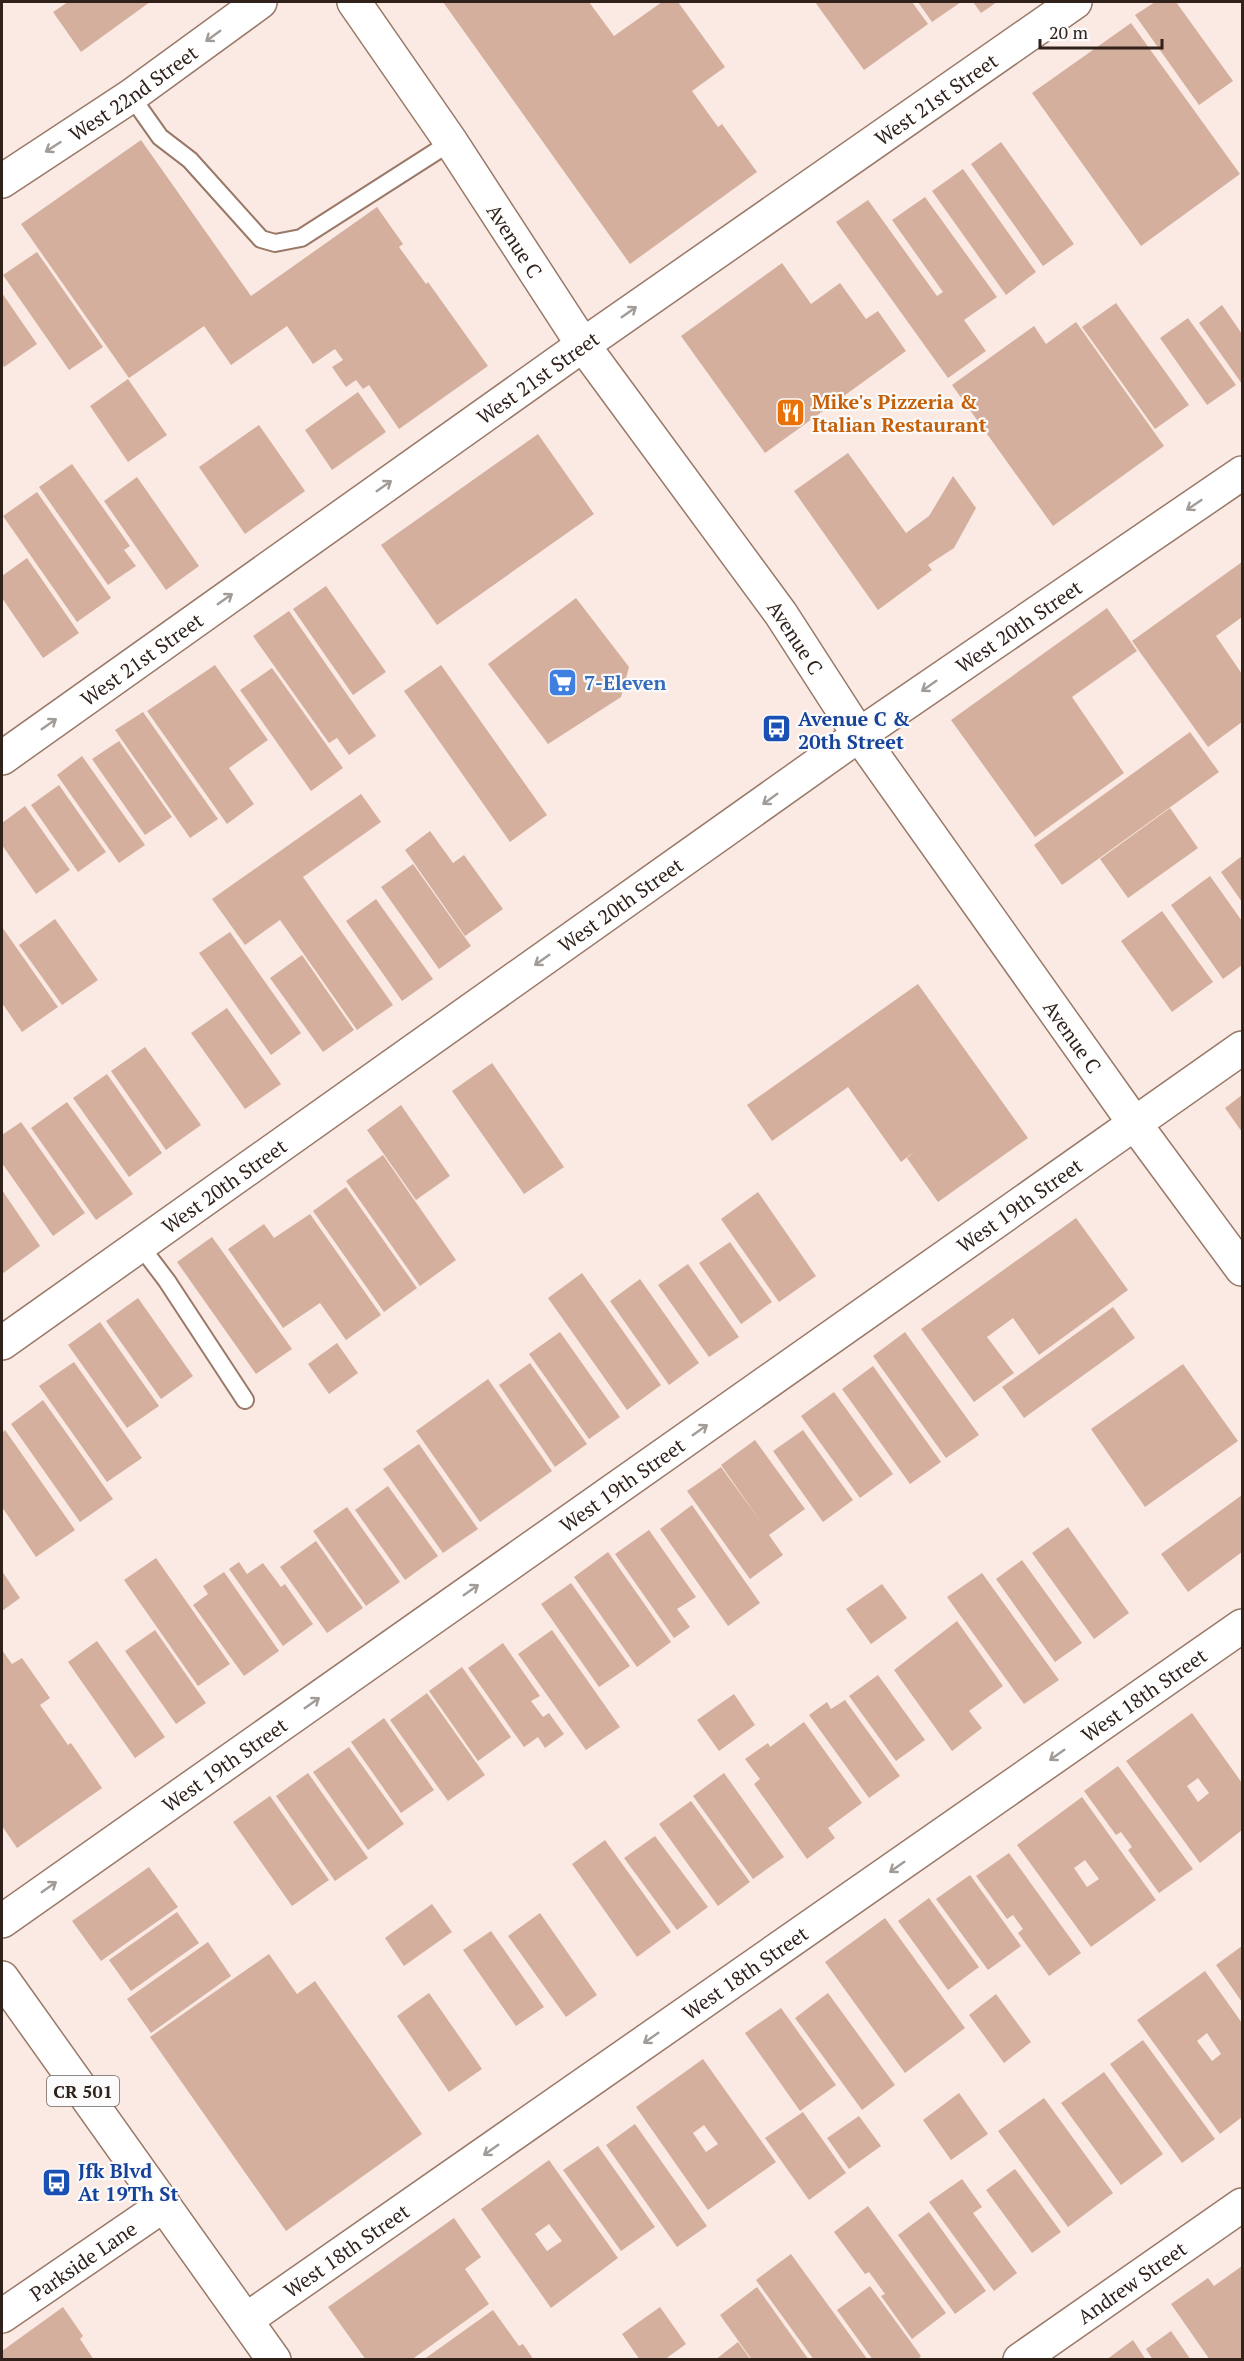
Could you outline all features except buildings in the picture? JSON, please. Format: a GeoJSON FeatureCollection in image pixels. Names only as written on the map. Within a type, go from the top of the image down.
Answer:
{"type":"FeatureCollection","features":[{"type":"Feature","properties":{"kind":"street","name":"West 22nd Street"},"geometry":{"type":"LineString","coordinates":[[2,181],[131,96],[260,2]]}},
{"type":"Feature","properties":{"kind":"street","name":"Avenue C"},"geometry":{"type":"LineString","coordinates":[[354,2],[451,142],[583,345],[782,614],[859,735],[1135,1124],[1242,1269]]}},
{"type":"Feature","properties":{"kind":"street","name":"West 21st Street"},"geometry":{"type":"LineString","coordinates":[[2,758],[583,345],[1075,2]]}},
{"type":"Feature","properties":{"kind":"street","name":"West 20th Street"},"geometry":{"type":"LineString","coordinates":[[2,1343],[859,735],[1242,473]]}},
{"type":"Feature","properties":{"kind":"street","name":"West 19th Street"},"geometry":{"type":"LineString","coordinates":[[2,1921],[1242,1048]]}},
{"type":"Feature","properties":{"kind":"street","name":"West 18th Street"},"geometry":{"type":"LineString","coordinates":[[246,2320],[1242,1626]]}},
{"type":"Feature","properties":{"kind":"street","name":"CR 501"},"geometry":{"type":"LineString","coordinates":[[2,1978],[274,2360]]}},
{"type":"Feature","properties":{"kind":"street","name":"Parkside Lane"},"geometry":{"type":"LineString","coordinates":[[2,2316],[164,2205]]}},
{"type":"Feature","properties":{"kind":"street","name":"Andrew Street"},"geometry":{"type":"LineString","coordinates":[[1020,2360],[1242,2205]]}},
{"type":"Feature","properties":{"kind":"lane"},"geometry":{"type":"LineString","coordinates":[[131,96],[160,137],[190,160],[261,239],[275,243],[301,238],[451,142]]}},
{"type":"Feature","properties":{"kind":"lane"},"geometry":{"type":"LineString","coordinates":[[139,1244],[167,1281],[245,1400]]}},
{"type":"Feature","properties":{"kind":"place","name":"Mike's Pizzeria & Italian Restaurant"},"geometry":{"type":"Point","coordinates":[791,413]}},
{"type":"Feature","properties":{"kind":"place","name":"7-Eleven"},"geometry":{"type":"Point","coordinates":[563,682]}},
{"type":"Feature","properties":{"kind":"place","name":"Avenue C & 20th Street"},"geometry":{"type":"Point","coordinates":[777,729]}},
{"type":"Feature","properties":{"kind":"place","name":"Jfk Blvd At 19Th St"},"geometry":{"type":"Point","coordinates":[57,2182]}}]}
